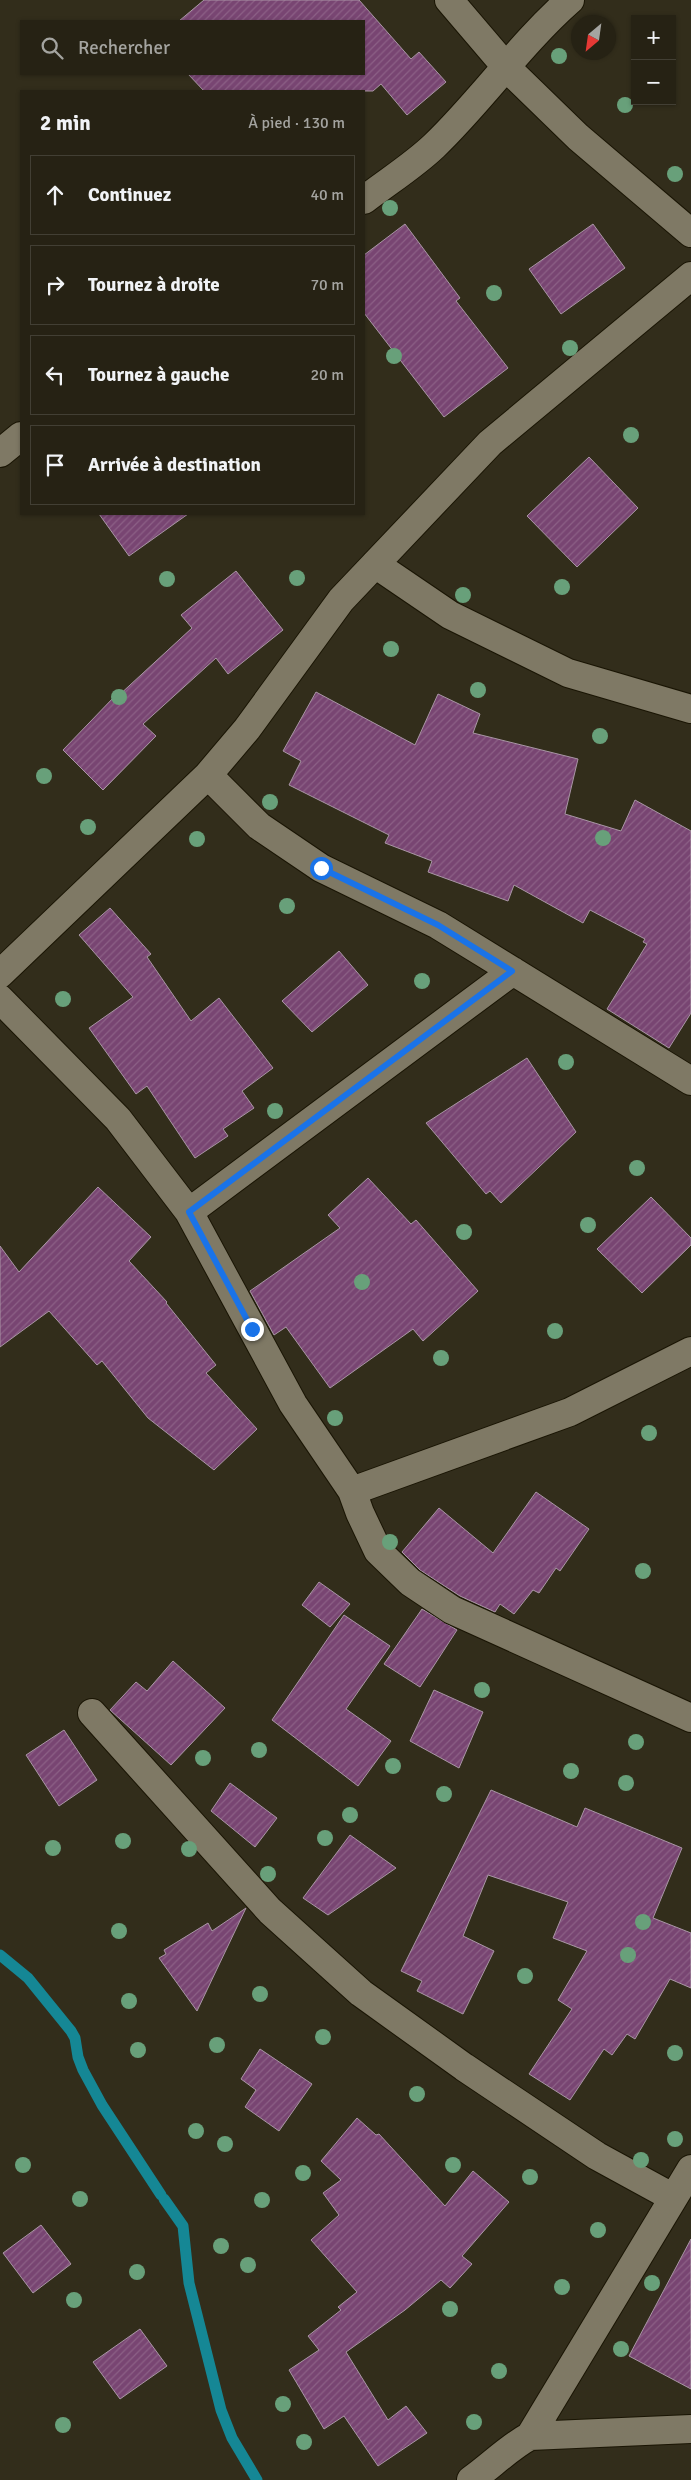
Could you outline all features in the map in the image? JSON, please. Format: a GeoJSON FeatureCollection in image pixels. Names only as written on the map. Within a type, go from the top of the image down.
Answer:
{"type":"FeatureCollection","features":[{"type":"Feature","properties":{"kind":"street"},"geometry":{"type":"LineString","coordinates":[[449,0],[507,68],[578,137],[691,233]]}},
{"type":"Feature","properties":{"kind":"street"},"geometry":{"type":"LineString","coordinates":[[365,199],[433,147],[507,68],[550,17],[570,0]]}},
{"type":"Feature","properties":{"kind":"street"},"geometry":{"type":"LineString","coordinates":[[0,974],[208,775],[247,729],[342,600],[490,443],[691,276]]}},
{"type":"Feature","properties":{"kind":"street"},"geometry":{"type":"LineString","coordinates":[[0,453],[20,437]]}},
{"type":"Feature","properties":{"kind":"street"},"geometry":{"type":"LineString","coordinates":[[375,564],[450,615],[568,673],[691,709]]}},
{"type":"Feature","properties":{"kind":"street"},"geometry":{"type":"LineString","coordinates":[[208,775],[259,826],[321,868],[438,925],[691,1081]]}},
{"type":"Feature","properties":{"kind":"street"},"geometry":{"type":"LineString","coordinates":[[189,1212],[512,971]]}},
{"type":"Feature","properties":{"kind":"street"},"geometry":{"type":"LineString","coordinates":[[0,999],[118,1119],[189,1212],[293,1404],[352,1491],[378,1551],[410,1582],[445,1605],[691,1718]]}},
{"type":"Feature","properties":{"kind":"street"},"geometry":{"type":"LineString","coordinates":[[352,1491],[570,1412],[691,1351]]}},
{"type":"Feature","properties":{"kind":"street"},"geometry":{"type":"LineString","coordinates":[[92,1713],[270,1911],[361,1993],[464,2067],[596,2156],[672,2197]]}},
{"type":"Feature","properties":{"kind":"street"},"geometry":{"type":"LineString","coordinates":[[530,2436],[672,2197],[691,2169]]}},
{"type":"Feature","properties":{"kind":"street"},"geometry":{"type":"LineString","coordinates":[[471,2480],[497,2461],[514,2445],[530,2436],[691,2429]]}},
{"type":"Feature","properties":{"kind":"building"},"geometry":{"type":"Polygon","coordinates":[[[204,0],[359,0],[411,59],[419,52],[446,82],[407,115],[381,84],[373,91],[203,90],[189,75],[365,75],[365,20],[180,20],[204,0]]]}},
{"type":"Feature","properties":{"kind":"building"},"geometry":{"type":"Polygon","coordinates":[[[405,224],[460,298],[456,301],[508,368],[444,417],[365,314],[365,254],[405,224]]]}},
{"type":"Feature","properties":{"kind":"building"},"geometry":{"type":"Polygon","coordinates":[[[593,224],[625,268],[561,314],[529,269],[593,224]]]}},
{"type":"Feature","properties":{"kind":"building"},"geometry":{"type":"Polygon","coordinates":[[[589,457],[638,508],[577,567],[527,516],[589,457]]]}},
{"type":"Feature","properties":{"kind":"building"},"geometry":{"type":"Polygon","coordinates":[[[100,515],[187,515],[129,556],[100,515]]]}},
{"type":"Feature","properties":{"kind":"building"},"geometry":{"type":"Polygon","coordinates":[[[236,571],[283,630],[228,674],[216,658],[143,724],[156,736],[103,790],[63,750],[115,696],[117,697],[192,628],[181,615],[236,571]]]}},
{"type":"Feature","properties":{"kind":"building"},"geometry":{"type":"Polygon","coordinates":[[[316,692],[415,745],[438,694],[480,714],[473,733],[578,759],[565,814],[621,831],[635,800],[691,831],[691,1013],[669,1048],[607,1009],[647,944],[643,942],[645,939],[590,910],[583,923],[514,885],[508,901],[428,872],[432,861],[385,843],[389,835],[289,785],[301,761],[283,751],[316,692]]]}},
{"type":"Feature","properties":{"kind":"building"},"geometry":{"type":"Polygon","coordinates":[[[110,908],[151,954],[147,957],[191,1021],[219,998],[273,1068],[242,1091],[254,1108],[223,1129],[228,1136],[195,1158],[147,1086],[136,1094],[89,1028],[133,997],[79,935],[110,908]]]}},
{"type":"Feature","properties":{"kind":"building"},"geometry":{"type":"Polygon","coordinates":[[[339,951],[368,985],[312,1032],[282,1001],[339,951]]]}},
{"type":"Feature","properties":{"kind":"building"},"geometry":{"type":"Polygon","coordinates":[[[527,1058],[576,1132],[501,1203],[490,1191],[486,1194],[426,1123],[527,1058]]]}},
{"type":"Feature","properties":{"kind":"building"},"geometry":{"type":"Polygon","coordinates":[[[368,1178],[411,1224],[416,1220],[478,1291],[423,1341],[413,1329],[330,1388],[286,1327],[274,1335],[250,1291],[340,1228],[328,1215],[368,1178]]]}},
{"type":"Feature","properties":{"kind":"building"},"geometry":{"type":"Polygon","coordinates":[[[98,1187],[151,1237],[129,1261],[167,1302],[216,1365],[206,1373],[257,1429],[214,1470],[148,1418],[102,1361],[97,1365],[49,1311],[0,1347],[0,1246],[19,1272],[98,1187]]]}},
{"type":"Feature","properties":{"kind":"building"},"geometry":{"type":"Polygon","coordinates":[[[651,1197],[691,1238],[691,1245],[642,1293],[597,1249],[651,1197]]]}},
{"type":"Feature","properties":{"kind":"building"},"geometry":{"type":"Polygon","coordinates":[[[536,1492],[589,1529],[560,1571],[556,1568],[539,1593],[533,1590],[514,1614],[500,1604],[495,1612],[460,1596],[420,1570],[402,1552],[439,1508],[493,1553],[536,1492]]]}},
{"type":"Feature","properties":{"kind":"building"},"geometry":{"type":"Polygon","coordinates":[[[319,1582],[350,1604],[330,1627],[302,1605],[319,1582]]]}},
{"type":"Feature","properties":{"kind":"building"},"geometry":{"type":"Polygon","coordinates":[[[422,1609],[457,1630],[420,1687],[384,1664],[422,1609]]]}},
{"type":"Feature","properties":{"kind":"building"},"geometry":{"type":"Polygon","coordinates":[[[344,1615],[390,1646],[346,1709],[391,1741],[358,1786],[272,1720],[344,1615]]]}},
{"type":"Feature","properties":{"kind":"building"},"geometry":{"type":"Polygon","coordinates":[[[173,1661],[225,1708],[171,1765],[110,1710],[136,1682],[147,1691],[173,1661]]]}},
{"type":"Feature","properties":{"kind":"building"},"geometry":{"type":"Polygon","coordinates":[[[434,1690],[483,1712],[459,1768],[410,1741],[434,1690]]]}},
{"type":"Feature","properties":{"kind":"building"},"geometry":{"type":"Polygon","coordinates":[[[64,1730],[97,1780],[59,1806],[26,1755],[64,1730]]]}},
{"type":"Feature","properties":{"kind":"building"},"geometry":{"type":"Polygon","coordinates":[[[230,1783],[277,1818],[255,1847],[211,1811],[230,1783]]]}},
{"type":"Feature","properties":{"kind":"building"},"geometry":{"type":"Polygon","coordinates":[[[491,1790],[577,1827],[585,1808],[682,1848],[653,1918],[691,1933],[691,1988],[670,1979],[635,2039],[627,2034],[612,2055],[604,2049],[570,2100],[529,2074],[572,2009],[558,2000],[587,1951],[553,1938],[568,1902],[488,1875],[463,1936],[494,1951],[463,2014],[417,1991],[422,1981],[401,1971],[491,1790]]]}},
{"type":"Feature","properties":{"kind":"building"},"geometry":{"type":"Polygon","coordinates":[[[350,1835],[396,1868],[328,1915],[303,1898],[350,1835]]]}},
{"type":"Feature","properties":{"kind":"building"},"geometry":{"type":"Polygon","coordinates":[[[246,1908],[197,2011],[159,1958],[166,1954],[164,1950],[208,1923],[212,1931],[246,1908]]]}},
{"type":"Feature","properties":{"kind":"building"},"geometry":{"type":"Polygon","coordinates":[[[260,2049],[312,2084],[279,2131],[245,2107],[256,2090],[241,2079],[260,2049]]]}},
{"type":"Feature","properties":{"kind":"building"},"geometry":{"type":"Polygon","coordinates":[[[357,2118],[376,2135],[379,2134],[445,2206],[473,2171],[509,2202],[462,2256],[472,2264],[450,2288],[441,2280],[405,2310],[346,2352],[388,2420],[406,2406],[427,2433],[378,2466],[344,2416],[324,2429],[289,2370],[319,2350],[308,2336],[341,2310],[338,2307],[357,2292],[311,2240],[339,2215],[323,2193],[341,2180],[321,2161],[357,2118]]]}},
{"type":"Feature","properties":{"kind":"building"},"geometry":{"type":"Polygon","coordinates":[[[41,2225],[71,2264],[33,2293],[3,2253],[41,2225]]]}},
{"type":"Feature","properties":{"kind":"building"},"geometry":{"type":"Polygon","coordinates":[[[691,2239],[691,2389],[629,2356],[691,2239]]]}},
{"type":"Feature","properties":{"kind":"building"},"geometry":{"type":"Polygon","coordinates":[[[140,2329],[167,2366],[120,2399],[93,2362],[140,2329]]]}},
{"type":"Feature","properties":{"kind":"waterway"},"geometry":{"type":"LineString","coordinates":[[0,1955],[28,1978],[71,2031],[75,2038],[78,2057],[83,2070],[102,2105],[161,2195]]}},
{"type":"Feature","properties":{"kind":"waterway"},"geometry":{"type":"LineString","coordinates":[[164,2199],[183,2226],[189,2283],[221,2410],[232,2438],[257,2480]]}},
{"type":"Feature","properties":{"kind":"route"},"geometry":{"type":"LineString","coordinates":[[252,1329],[205,1246],[189,1212],[512,971],[438,925],[321,868]]}}]}
